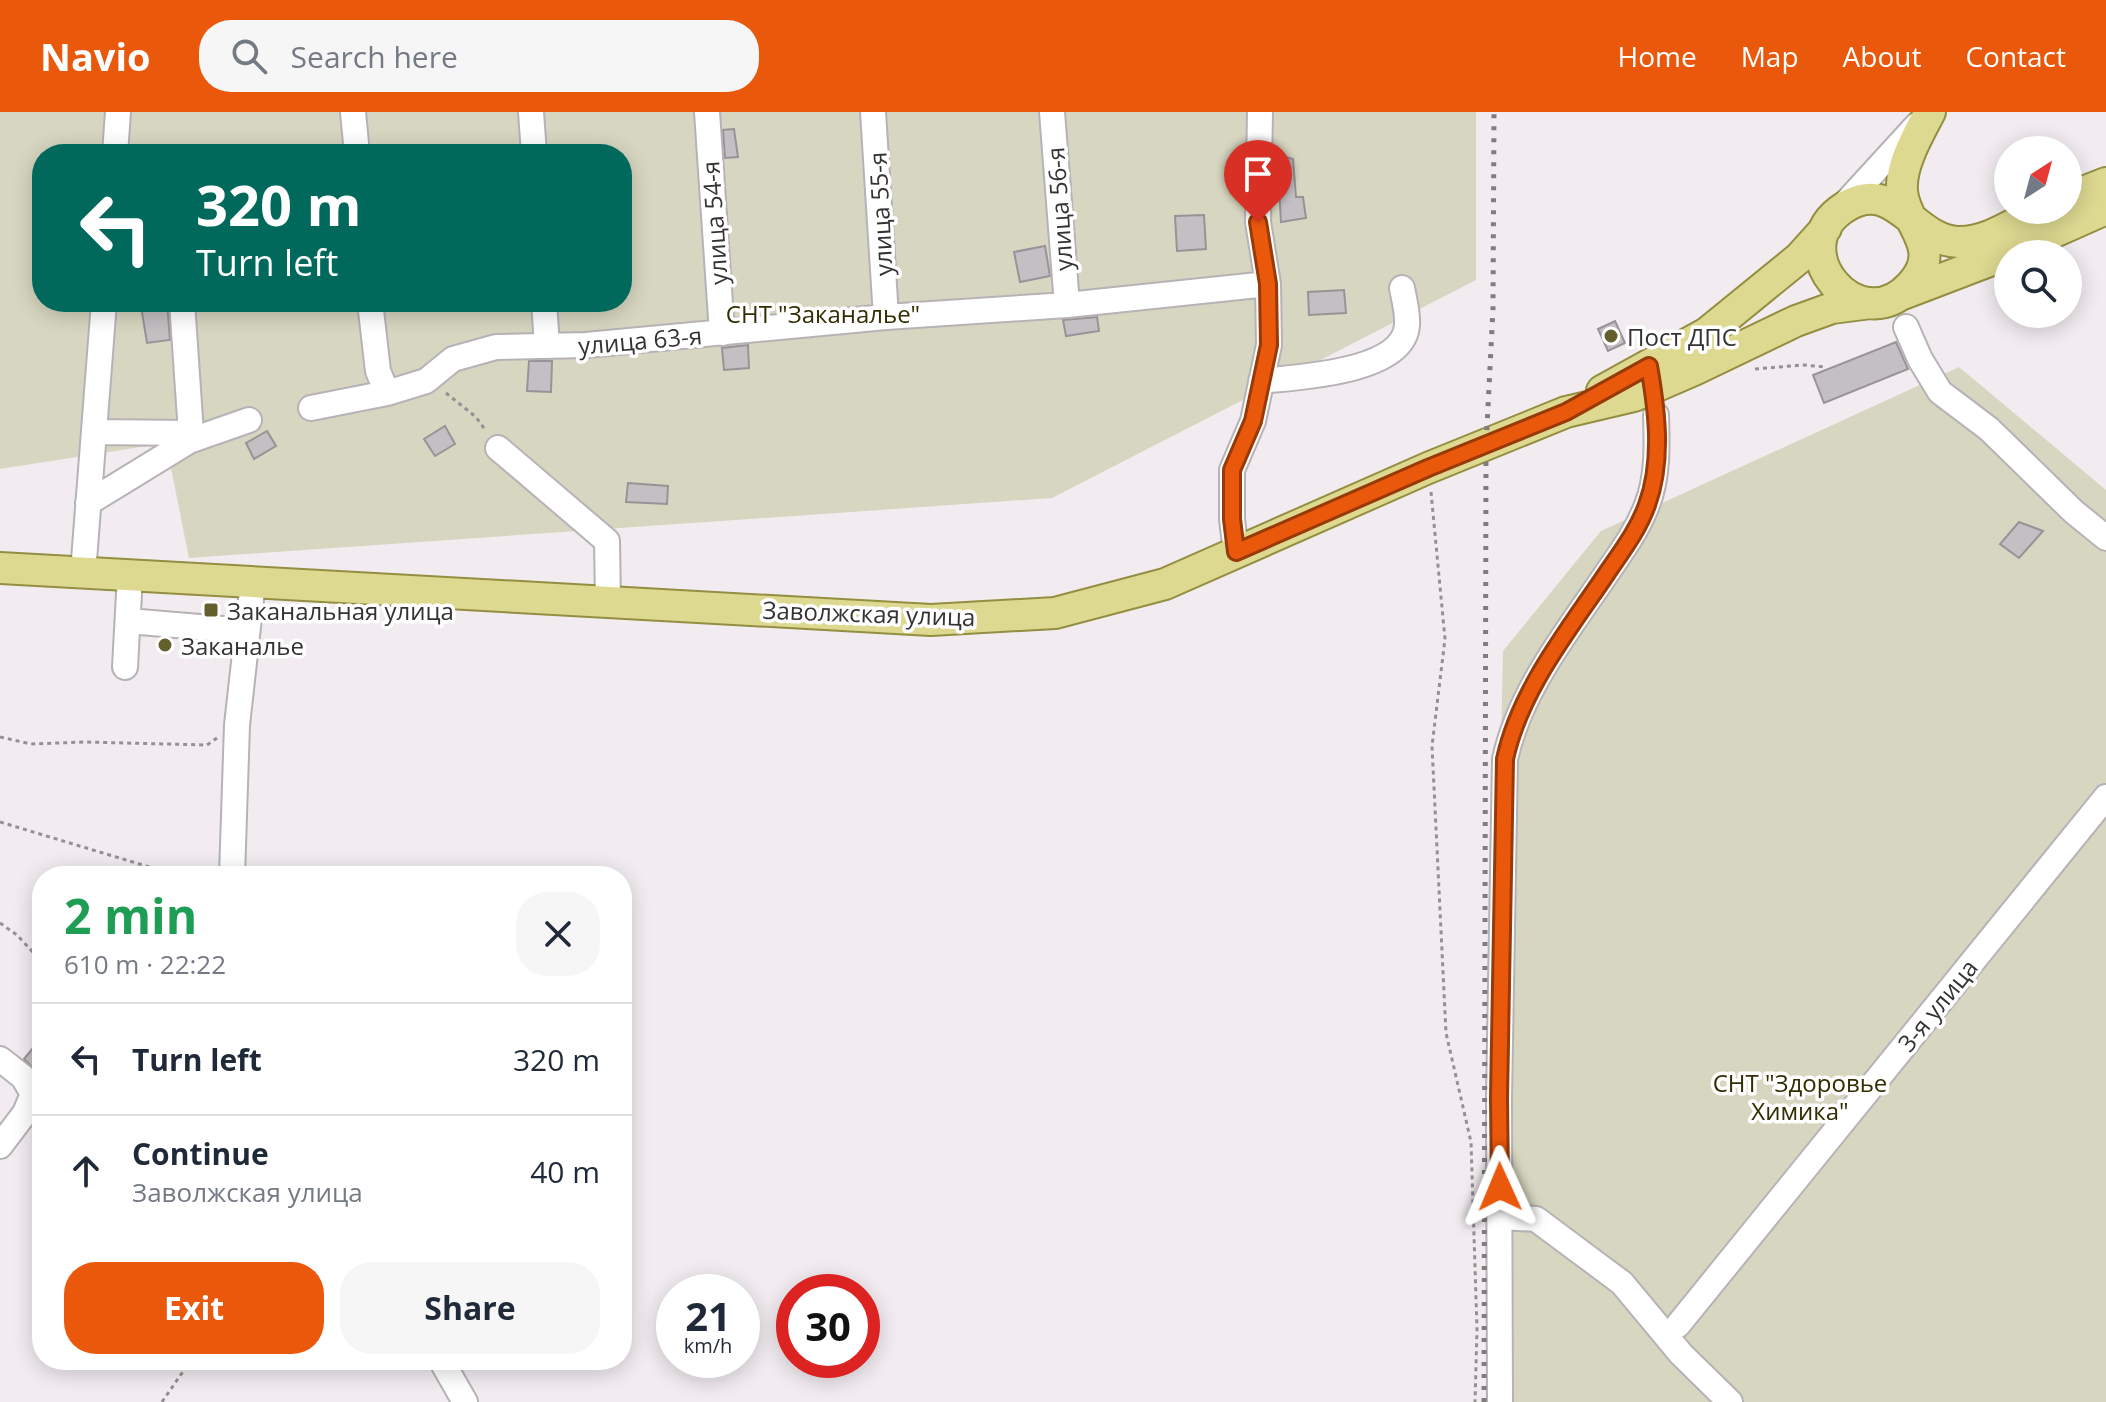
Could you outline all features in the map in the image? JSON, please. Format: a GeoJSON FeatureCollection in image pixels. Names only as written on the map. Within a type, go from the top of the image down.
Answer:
{"type":"FeatureCollection","features":[{"type":"Feature","properties":{"kind":"main road"},"geometry":{"type":"LineString","coordinates":[[1830,222],[1821,243],[1821,258],[1833,285],[1844,295],[1885,299],[1910,287],[1923,262],[1924,248],[1901,190],[1910,154],[1930,112]]}},
{"type":"Feature","properties":{"kind":"main road"},"geometry":{"type":"LineString","coordinates":[[2082,192],[2106,183]]}},
{"type":"Feature","properties":{"kind":"main road"},"geometry":{"type":"LineString","coordinates":[[1652,390],[1683,349],[1747,303],[1799,258],[1846,206],[1875,199],[1890,203],[1904,210],[1926,232],[1955,242],[1977,241],[2013,224]]}},
{"type":"Feature","properties":{"kind":"main road"},"geometry":{"type":"LineString","coordinates":[[1652,390],[1796,321],[1832,308],[1885,299],[1989,261],[2106,209]]}},
{"type":"Feature","properties":{"kind":"main road","name":"Заволжская улица"},"geometry":{"type":"LineString","coordinates":[[0,568],[931,620],[1055,613],[1165,584],[1428,468],[1566,412],[1652,390]]}},
{"type":"Feature","properties":{"kind":"street"},"geometry":{"type":"LineString","coordinates":[[116,144],[118,112]]}},
{"type":"Feature","properties":{"kind":"street"},"geometry":{"type":"LineString","coordinates":[[353,112],[356,144]]}},
{"type":"Feature","properties":{"kind":"street"},"geometry":{"type":"LineString","coordinates":[[531,112],[533,144]]}},
{"type":"Feature","properties":{"kind":"street","name":"улица 54-я"},"geometry":{"type":"LineString","coordinates":[[707,112],[722,333]]}},
{"type":"Feature","properties":{"kind":"street","name":"улица 55-я"},"geometry":{"type":"LineString","coordinates":[[873,112],[886,317]]}},
{"type":"Feature","properties":{"kind":"street","name":"улица 56-я"},"geometry":{"type":"LineString","coordinates":[[1052,112],[1067,305]]}},
{"type":"Feature","properties":{"kind":"street"},"geometry":{"type":"LineString","coordinates":[[1236,552],[1232,470],[1253,421],[1269,345],[1268,284],[1258,222],[1260,112]]}},
{"type":"Feature","properties":{"kind":"street"},"geometry":{"type":"LineString","coordinates":[[1830,222],[1930,112]]}},
{"type":"Feature","properties":{"kind":"street","name":"улица 63-я"},"geometry":{"type":"LineString","coordinates":[[311,408],[387,393],[429,379],[453,359],[496,347],[586,345],[886,317],[1067,305],[1268,284]]}},
{"type":"Feature","properties":{"kind":"street"},"geometry":{"type":"LineString","coordinates":[[1261,381],[1347,371],[1395,350],[1408,327],[1402,288]]}},
{"type":"Feature","properties":{"kind":"street"},"geometry":{"type":"LineString","coordinates":[[83,573],[103,312]]}},
{"type":"Feature","properties":{"kind":"street"},"geometry":{"type":"LineString","coordinates":[[183,312],[190,437]]}},
{"type":"Feature","properties":{"kind":"street"},"geometry":{"type":"LineString","coordinates":[[371,312],[378,371],[387,393]]}},
{"type":"Feature","properties":{"kind":"street"},"geometry":{"type":"LineString","coordinates":[[545,312],[547,346]]}},
{"type":"Feature","properties":{"kind":"street"},"geometry":{"type":"LineString","coordinates":[[1906,327],[1920,359],[1940,392],[1989,429],[2074,512],[2106,538]]}},
{"type":"Feature","properties":{"kind":"street"},"geometry":{"type":"LineString","coordinates":[[1500,1402],[1499,1098],[1505,759],[1510,735],[1524,704],[1553,654],[1635,532],[1644,513],[1655,472],[1652,390]]}},
{"type":"Feature","properties":{"kind":"street"},"geometry":{"type":"LineString","coordinates":[[88,503],[190,437],[249,420]]}},
{"type":"Feature","properties":{"kind":"street"},"geometry":{"type":"LineString","coordinates":[[94,432],[190,437]]}},
{"type":"Feature","properties":{"kind":"street"},"geometry":{"type":"LineString","coordinates":[[498,448],[607,541],[608,602]]}},
{"type":"Feature","properties":{"kind":"street"},"geometry":{"type":"LineString","coordinates":[[125,667],[130,575]]}},
{"type":"Feature","properties":{"kind":"street"},"geometry":{"type":"LineString","coordinates":[[232,866],[237,725],[253,582]]}},
{"type":"Feature","properties":{"kind":"street"},"geometry":{"type":"LineString","coordinates":[[128,621],[247,631]]}},
{"type":"Feature","properties":{"kind":"street","name":"3-я улица"},"geometry":{"type":"LineString","coordinates":[[1678,1325],[2106,797]]}},
{"type":"Feature","properties":{"kind":"street"},"geometry":{"type":"LineString","coordinates":[[0,1059],[23,1077],[32,1092]]}},
{"type":"Feature","properties":{"kind":"street"},"geometry":{"type":"LineString","coordinates":[[0,1146],[25,1113],[32,1096]]}},
{"type":"Feature","properties":{"kind":"street"},"geometry":{"type":"LineString","coordinates":[[1501,1217],[1536,1219],[1622,1283],[1681,1354],[1730,1402]]}},
{"type":"Feature","properties":{"kind":"street"},"geometry":{"type":"LineString","coordinates":[[447,1370],[465,1402]]}},
{"type":"Feature","properties":{"kind":"path"},"geometry":{"type":"LineString","coordinates":[[1754,369],[1803,365],[1826,367]]}},
{"type":"Feature","properties":{"kind":"path"},"geometry":{"type":"LineString","coordinates":[[429,379],[476,417],[498,448]]}},
{"type":"Feature","properties":{"kind":"path"},"geometry":{"type":"LineString","coordinates":[[1428,468],[1445,639],[1432,746],[1442,954],[1446,1033],[1471,1142],[1477,1329],[1475,1402]]}},
{"type":"Feature","properties":{"kind":"path"},"geometry":{"type":"LineString","coordinates":[[0,737],[31,744],[207,745],[237,725]]}},
{"type":"Feature","properties":{"kind":"path"},"geometry":{"type":"LineString","coordinates":[[0,822],[146,866]]}},
{"type":"Feature","properties":{"kind":"path"},"geometry":{"type":"LineString","coordinates":[[0,923],[32,951]]}},
{"type":"Feature","properties":{"kind":"path"},"geometry":{"type":"LineString","coordinates":[[162,1402],[184,1370]]}},
{"type":"Feature","properties":{"kind":"green space","name":"СНТ \"Заканалье\""},"geometry":{"type":"Polygon","coordinates":[[[0,112],[1476,112],[1476,280],[1052,498],[189,558],[166,443],[0,469],[0,112]]]}},
{"type":"Feature","properties":{"kind":"green space","name":"СНТ \"Здоровье Химика\""},"geometry":{"type":"Polygon","coordinates":[[[1959,367],[2106,490],[2106,1402],[1487,1402],[1503,651],[1601,531],[1959,367]]]}},
{"type":"Feature","properties":{"kind":"building"},"geometry":{"type":"Polygon","coordinates":[[[734,129],[738,157],[725,158],[723,130],[734,129]]]}},
{"type":"Feature","properties":{"kind":"building"},"geometry":{"type":"Polygon","coordinates":[[[1277,155],[1293,159],[1296,197],[1303,197],[1306,218],[1281,222],[1277,155]]]}},
{"type":"Feature","properties":{"kind":"building"},"geometry":{"type":"Polygon","coordinates":[[[1204,215],[1206,249],[1177,251],[1175,216],[1204,215]]]}},
{"type":"Feature","properties":{"kind":"building"},"geometry":{"type":"Polygon","coordinates":[[[1045,246],[1050,276],[1020,282],[1014,252],[1045,246]]]}},
{"type":"Feature","properties":{"kind":"building"},"geometry":{"type":"Polygon","coordinates":[[[1344,290],[1346,313],[1309,315],[1308,292],[1344,290]]]}},
{"type":"Feature","properties":{"kind":"building"},"geometry":{"type":"Polygon","coordinates":[[[142,312],[168,312],[170,340],[147,343],[142,312]]]}},
{"type":"Feature","properties":{"kind":"building"},"geometry":{"type":"Polygon","coordinates":[[[1097,317],[1099,331],[1066,336],[1063,320],[1097,317]]]}},
{"type":"Feature","properties":{"kind":"building","name":"Пост ДПС"},"geometry":{"type":"Polygon","coordinates":[[[1615,321],[1625,343],[1608,351],[1598,329],[1615,321]]]}},
{"type":"Feature","properties":{"kind":"building"},"geometry":{"type":"Polygon","coordinates":[[[1896,342],[1908,369],[1824,403],[1813,375],[1896,342]]]}},
{"type":"Feature","properties":{"kind":"building"},"geometry":{"type":"Polygon","coordinates":[[[748,345],[749,368],[724,370],[722,348],[748,345]]]}},
{"type":"Feature","properties":{"kind":"building"},"geometry":{"type":"Polygon","coordinates":[[[529,361],[552,361],[551,392],[527,391],[529,361]]]}},
{"type":"Feature","properties":{"kind":"building"},"geometry":{"type":"Polygon","coordinates":[[[445,426],[455,444],[435,456],[424,439],[445,426]]]}},
{"type":"Feature","properties":{"kind":"building"},"geometry":{"type":"Polygon","coordinates":[[[267,431],[276,446],[254,459],[246,443],[267,431]]]}},
{"type":"Feature","properties":{"kind":"building"},"geometry":{"type":"Polygon","coordinates":[[[628,483],[668,486],[667,504],[626,502],[628,483]]]}},
{"type":"Feature","properties":{"kind":"building"},"geometry":{"type":"Polygon","coordinates":[[[2019,522],[2043,531],[2019,558],[2000,544],[2019,522]]]}},
{"type":"Feature","properties":{"kind":"building"},"geometry":{"type":"Polygon","coordinates":[[[32,1049],[32,1067],[24,1059],[32,1049]]]}},
{"type":"Feature","properties":{"kind":"railway"},"geometry":{"type":"LineString","coordinates":[[1484,1402],[1486,446],[1493,309],[1494,112]]}},
{"type":"Feature","properties":{"kind":"place","name":"Пост ДПС"},"geometry":{"type":"Point","coordinates":[1611,336]}},
{"type":"Feature","properties":{"kind":"place","name":"Заканальная улица"},"geometry":{"type":"Point","coordinates":[211,610]}},
{"type":"Feature","properties":{"kind":"place","name":"Заканалье"},"geometry":{"type":"Point","coordinates":[165,645]}},
{"type":"Feature","properties":{"kind":"route"},"geometry":{"type":"LineString","coordinates":[[1258,222],[1268,284],[1269,345],[1253,421],[1232,470],[1236,552],[1566,412],[1649,366],[1657,442],[1655,472],[1648,503],[1635,532],[1553,654],[1524,704],[1510,735],[1505,759],[1500,1187]]}}]}
